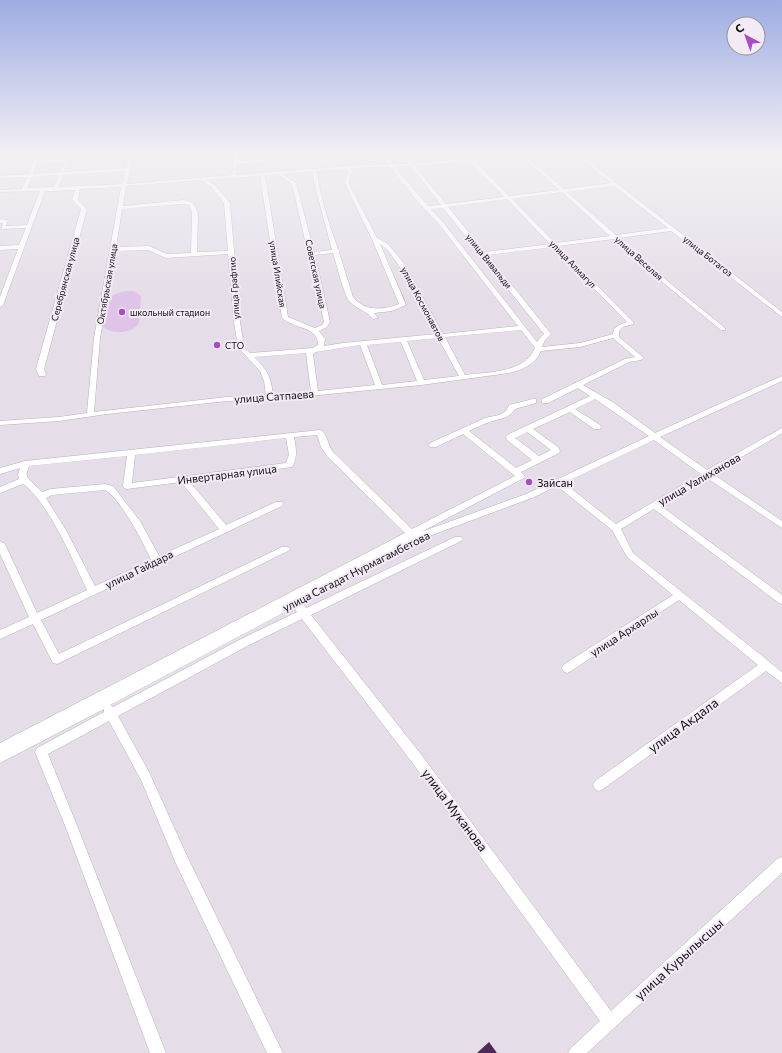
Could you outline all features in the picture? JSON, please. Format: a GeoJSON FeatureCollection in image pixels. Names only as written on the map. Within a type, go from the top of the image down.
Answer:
{"type":"FeatureCollection","features":[{"type":"Feature","properties":{"kind":"street"},"geometry":{"type":"LineString","coordinates":[[1,302],[38,203]]}},
{"type":"Feature","properties":{"kind":"street","name":"Серебрянская улица"},"geometry":{"type":"LineString","coordinates":[[42,374],[40,369],[84,209],[78,203]]}},
{"type":"Feature","properties":{"kind":"street","name":"Октябрьская улица"},"geometry":{"type":"LineString","coordinates":[[90,415],[97,338],[122,203]]}},
{"type":"Feature","properties":{"kind":"street"},"geometry":{"type":"LineString","coordinates":[[121,208],[172,203]]}},
{"type":"Feature","properties":{"kind":"street"},"geometry":{"type":"LineString","coordinates":[[188,203],[191,204],[195,213],[194,254]]}},
{"type":"Feature","properties":{"kind":"street","name":"улица Графтио"},"geometry":{"type":"LineString","coordinates":[[227,203],[237,322],[241,347],[263,370],[268,381],[270,397]]}},
{"type":"Feature","properties":{"kind":"street","name":"улица Илийская"},"geometry":{"type":"LineString","coordinates":[[267,203],[285,318],[290,322],[315,331]]}},
{"type":"Feature","properties":{"kind":"street","name":"Советская улица"},"geometry":{"type":"LineString","coordinates":[[299,203],[327,322],[325,326],[315,331]]}},
{"type":"Feature","properties":{"kind":"street"},"geometry":{"type":"LineString","coordinates":[[322,203],[328,228],[353,302],[371,311],[375,318]]}},
{"type":"Feature","properties":{"kind":"street","name":"улица Космонавтов"},"geometry":{"type":"LineString","coordinates":[[357,203],[375,239],[403,305],[392,309],[371,311]]}},
{"type":"Feature","properties":{"kind":"street"},"geometry":{"type":"LineString","coordinates":[[422,203],[428,208],[539,349],[580,345],[616,336],[616,338],[626,347],[641,358],[627,360],[545,400]]}},
{"type":"Feature","properties":{"kind":"street","name":"улица Вивальди"},"geometry":{"type":"LineString","coordinates":[[442,203],[548,334],[542,339],[539,349]]}},
{"type":"Feature","properties":{"kind":"street"},"geometry":{"type":"LineString","coordinates":[[428,208],[467,203]]}},
{"type":"Feature","properties":{"kind":"street","name":"улица Алмагул"},"geometry":{"type":"LineString","coordinates":[[513,203],[632,323],[621,326],[616,330],[616,336]]}},
{"type":"Feature","properties":{"kind":"street","name":"улица Веселая"},"geometry":{"type":"LineString","coordinates":[[577,203],[669,285],[723,329]]}},
{"type":"Feature","properties":{"kind":"street","name":"улица Ботагоз"},"geometry":{"type":"LineString","coordinates":[[640,203],[782,315]]}},
{"type":"Feature","properties":{"kind":"street"},"geometry":{"type":"LineString","coordinates":[[0,221],[6,221],[3,228],[29,226]]}},
{"type":"Feature","properties":{"kind":"street"},"geometry":{"type":"LineString","coordinates":[[484,254],[556,246],[673,229]]}},
{"type":"Feature","properties":{"kind":"street","name":"улица Космонавтов"},"geometry":{"type":"LineString","coordinates":[[375,239],[386,246],[402,265],[463,377]]}},
{"type":"Feature","properties":{"kind":"street"},"geometry":{"type":"LineString","coordinates":[[0,248],[22,246]]}},
{"type":"Feature","properties":{"kind":"street"},"geometry":{"type":"LineString","coordinates":[[114,249],[149,248],[166,256],[232,252]]}},
{"type":"Feature","properties":{"kind":"street"},"geometry":{"type":"LineString","coordinates":[[312,254],[337,251]]}},
{"type":"Feature","properties":{"kind":"street"},"geometry":{"type":"LineString","coordinates":[[248,355],[314,350],[325,347],[522,328]]}},
{"type":"Feature","properties":{"kind":"street"},"geometry":{"type":"LineString","coordinates":[[315,331],[320,337],[322,344],[309,353],[315,394]]}},
{"type":"Feature","properties":{"kind":"street"},"geometry":{"type":"LineString","coordinates":[[403,339],[421,383]]}},
{"type":"Feature","properties":{"kind":"street"},"geometry":{"type":"LineString","coordinates":[[363,343],[379,387]]}},
{"type":"Feature","properties":{"kind":"street","name":"улица Сатпаева"},"geometry":{"type":"LineString","coordinates":[[0,423],[59,419],[227,399],[315,394],[421,383],[520,368],[535,357],[539,349]]}},
{"type":"Feature","properties":{"kind":"street","name":"улица Сагадат Нурмагамбетова"},"geometry":{"type":"LineString","coordinates":[[1,754],[109,709],[295,602],[414,536],[509,505],[721,405],[782,378]]}},
{"type":"Feature","properties":{"kind":"street"},"geometry":{"type":"LineString","coordinates":[[578,385],[611,405],[654,437],[782,525]]}},
{"type":"Feature","properties":{"kind":"street"},"geometry":{"type":"LineString","coordinates":[[538,460],[510,438],[595,396]]}},
{"type":"Feature","properties":{"kind":"street"},"geometry":{"type":"LineString","coordinates":[[434,445],[488,420],[502,417],[509,412],[512,407],[533,401]]}},
{"type":"Feature","properties":{"kind":"street"},"geometry":{"type":"LineString","coordinates":[[570,409],[597,427]]}},
{"type":"Feature","properties":{"kind":"street"},"geometry":{"type":"LineString","coordinates":[[515,472],[556,451],[528,429]]}},
{"type":"Feature","properties":{"kind":"street","name":"улица Уалиханова"},"geometry":{"type":"LineString","coordinates":[[616,528],[782,430]]}},
{"type":"Feature","properties":{"kind":"street"},"geometry":{"type":"LineString","coordinates":[[1,754],[414,536],[520,476],[464,431]]}},
{"type":"Feature","properties":{"kind":"street"},"geometry":{"type":"LineString","coordinates":[[0,471],[25,464],[320,432],[325,447],[330,454],[414,536]]}},
{"type":"Feature","properties":{"kind":"street","name":"Инвертарная улица"},"geometry":{"type":"LineString","coordinates":[[131,453],[128,486],[184,480],[289,465],[293,453],[290,435]]}},
{"type":"Feature","properties":{"kind":"street"},"geometry":{"type":"LineString","coordinates":[[24,480],[22,475],[25,464]]}},
{"type":"Feature","properties":{"kind":"street"},"geometry":{"type":"LineString","coordinates":[[0,490],[24,480],[32,483],[42,496],[93,591]]}},
{"type":"Feature","properties":{"kind":"street"},"geometry":{"type":"LineString","coordinates":[[184,480],[224,529]]}},
{"type":"Feature","properties":{"kind":"street"},"geometry":{"type":"LineString","coordinates":[[558,483],[616,528],[618,536],[630,555],[782,678]]}},
{"type":"Feature","properties":{"kind":"street"},"geometry":{"type":"LineString","coordinates":[[42,496],[51,492],[105,487],[110,488],[154,553],[156,561]]}},
{"type":"Feature","properties":{"kind":"street","name":"улица Гайдара"},"geometry":{"type":"LineString","coordinates":[[0,635],[279,504]]}},
{"type":"Feature","properties":{"kind":"street"},"geometry":{"type":"LineString","coordinates":[[654,505],[782,600]]}},
{"type":"Feature","properties":{"kind":"street"},"geometry":{"type":"LineString","coordinates":[[158,1053],[81,849],[42,752],[109,709],[458,539]]}},
{"type":"Feature","properties":{"kind":"street"},"geometry":{"type":"LineString","coordinates":[[0,544],[57,660],[285,549]]}},
{"type":"Feature","properties":{"kind":"street","name":"улица Архарлы"},"geometry":{"type":"LineString","coordinates":[[567,668],[680,595]]}},
{"type":"Feature","properties":{"kind":"street","name":"улица Муканова"},"geometry":{"type":"LineString","coordinates":[[295,602],[346,665],[405,743],[609,1021]]}},
{"type":"Feature","properties":{"kind":"street","name":"улица Акдала"},"geometry":{"type":"LineString","coordinates":[[599,785],[766,665]]}},
{"type":"Feature","properties":{"kind":"street"},"geometry":{"type":"LineString","coordinates":[[109,709],[145,776],[182,860],[275,1053]]}},
{"type":"Feature","properties":{"kind":"street","name":"улица Курылысшы"},"geometry":{"type":"LineString","coordinates":[[576,1053],[609,1021],[782,864]]}},
{"type":"Feature","properties":{"kind":"shaded area","name":"школьный стадион"},"geometry":{"type":"Polygon","coordinates":[[[126,291],[134,291],[141,296],[139,323],[136,327],[127,331],[116,332],[106,329],[102,326],[106,303],[113,295],[126,291]]]}},
{"type":"Feature","properties":{"kind":"building"},"geometry":{"type":"Polygon","coordinates":[[[489,1042],[497,1053],[477,1053],[489,1042]]]}},
{"type":"Feature","properties":{"kind":"place","name":"школьный стадион"},"geometry":{"type":"Point","coordinates":[122,312]}},
{"type":"Feature","properties":{"kind":"place","name":"СТО"},"geometry":{"type":"Point","coordinates":[217,345]}},
{"type":"Feature","properties":{"kind":"place","name":"Зайсан"},"geometry":{"type":"Point","coordinates":[529,482]}}]}
